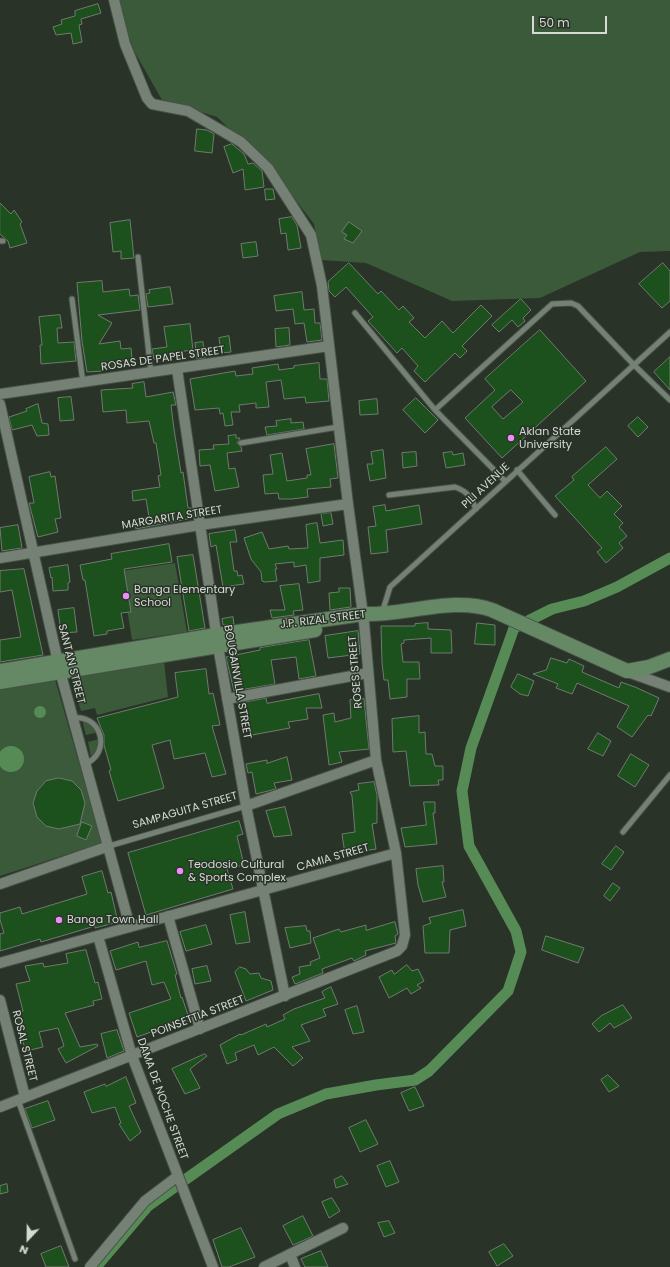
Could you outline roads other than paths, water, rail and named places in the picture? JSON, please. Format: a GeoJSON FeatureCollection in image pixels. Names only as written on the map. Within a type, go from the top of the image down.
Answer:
{"type":"FeatureCollection","features":[{"type":"Feature","properties":{"kind":"main road","name":"J.P. RIZAL STREET"},"geometry":{"type":"LineString","coordinates":[[0,682],[59,667],[217,640],[382,615],[463,605],[483,607],[515,620],[626,671]]}},
{"type":"Feature","properties":{"kind":"main road"},"geometry":{"type":"LineString","coordinates":[[626,671],[649,667],[670,659]]}},
{"type":"Feature","properties":{"kind":"main road","name":"J.P. RIZAL STREET"},"geometry":{"type":"LineString","coordinates":[[0,671],[59,667]]}},
{"type":"Feature","properties":{"kind":"street","name":"ROSES STREET"},"geometry":{"type":"LineString","coordinates":[[114,0],[125,44],[147,98],[152,104],[188,111],[241,142],[268,168],[311,235],[322,286],[338,427],[364,618],[376,760],[396,853],[405,936],[402,946]]}},
{"type":"Feature","properties":{"kind":"street","name":"ROSAS DE PAPEL STREET"},"geometry":{"type":"LineString","coordinates":[[0,394],[329,346]]}},
{"type":"Feature","properties":{"kind":"street","name":"BOUGAINVILLA STREET"},"geometry":{"type":"LineString","coordinates":[[177,369],[227,699],[246,806],[285,996]]}},
{"type":"Feature","properties":{"kind":"street","name":"SANTAN STREET"},"geometry":{"type":"LineString","coordinates":[[0,404],[59,667],[130,927]]}},
{"type":"Feature","properties":{"kind":"street","name":"MARGARITA STREET"},"geometry":{"type":"LineString","coordinates":[[0,558],[200,525],[348,504]]}},
{"type":"Feature","properties":{"kind":"street"},"geometry":{"type":"LineString","coordinates":[[626,671],[670,687]]}},
{"type":"Feature","properties":{"kind":"street"},"geometry":{"type":"LineString","coordinates":[[227,699],[368,673]]}},
{"type":"Feature","properties":{"kind":"street","name":"SAMPAGUITA STREET"},"geometry":{"type":"LineString","coordinates":[[246,806],[376,760]]}},
{"type":"Feature","properties":{"kind":"street","name":"SAMPAGUITA STREET"},"geometry":{"type":"LineString","coordinates":[[0,884],[109,846]]}},
{"type":"Feature","properties":{"kind":"street","name":"CAMIA STREET"},"geometry":{"type":"LineString","coordinates":[[0,963],[396,853]]}},
{"type":"Feature","properties":{"kind":"street"},"geometry":{"type":"LineString","coordinates":[[168,916],[200,1029]]}},
{"type":"Feature","properties":{"kind":"street","name":"DAMA DE NOCHE STREET"},"geometry":{"type":"LineString","coordinates":[[98,936],[132,1056],[213,1267]]}},
{"type":"Feature","properties":{"kind":"street","name":"POINSETTIA STREET"},"geometry":{"type":"LineString","coordinates":[[0,1107],[285,996],[397,951],[402,946]]}},
{"type":"Feature","properties":{"kind":"street","name":"ROSAL STREET"},"geometry":{"type":"LineString","coordinates":[[0,1000],[21,1099]]}},
{"type":"Feature","properties":{"kind":"street"},"geometry":{"type":"LineString","coordinates":[[90,1267],[145,1200],[180,1181]]}},
{"type":"Feature","properties":{"kind":"street"},"geometry":{"type":"LineString","coordinates":[[264,1267],[343,1228]]}},
{"type":"Feature","properties":{"kind":"street"},"geometry":{"type":"LineString","coordinates":[[290,1254],[296,1267]]}},
{"type":"Feature","properties":{"kind":"lane"},"geometry":{"type":"LineString","coordinates":[[138,257],[151,373]]}},
{"type":"Feature","properties":{"kind":"lane"},"geometry":{"type":"LineString","coordinates":[[72,299],[83,383]]}},
{"type":"Feature","properties":{"kind":"lane"},"geometry":{"type":"LineString","coordinates":[[435,410],[552,304],[571,303],[578,306],[634,365],[670,400]]}},
{"type":"Feature","properties":{"kind":"lane"},"geometry":{"type":"LineString","coordinates":[[355,313],[435,410],[505,481]]}},
{"type":"Feature","properties":{"kind":"lane","name":"PILI AVENUE"},"geometry":{"type":"LineString","coordinates":[[382,615],[390,587],[670,332]]}},
{"type":"Feature","properties":{"kind":"lane"},"geometry":{"type":"LineString","coordinates":[[241,443],[338,427]]}},
{"type":"Feature","properties":{"kind":"lane"},"geometry":{"type":"LineString","coordinates":[[517,470],[555,515]]}},
{"type":"Feature","properties":{"kind":"lane"},"geometry":{"type":"LineString","coordinates":[[388,495],[455,487],[468,494],[476,509]]}},
{"type":"Feature","properties":{"kind":"lane"},"geometry":{"type":"LineString","coordinates":[[73,718],[87,720],[95,726],[100,734],[101,744],[98,754],[92,761],[85,764]]}},
{"type":"Feature","properties":{"kind":"lane"},"geometry":{"type":"LineString","coordinates":[[623,832],[670,775]]}},
{"type":"Feature","properties":{"kind":"lane","name":"SAMPAGUITA STREET"},"geometry":{"type":"LineString","coordinates":[[109,846],[246,806]]}},
{"type":"Feature","properties":{"kind":"lane"},"geometry":{"type":"LineString","coordinates":[[21,1099],[75,1259]]}},
{"type":"Feature","properties":{"kind":"waterway"},"geometry":{"type":"LineString","coordinates":[[96,1267],[148,1206],[278,1114],[326,1094],[415,1080],[429,1071],[508,991],[521,952],[516,931],[469,846],[462,791],[471,748],[514,628],[552,609],[584,601],[617,587],[670,558]]}},
{"type":"Feature","properties":{"kind":"place","name":"Aklan State University"},"geometry":{"type":"Point","coordinates":[511,438]}},
{"type":"Feature","properties":{"kind":"place","name":"Banga Elementary School"},"geometry":{"type":"Point","coordinates":[126,596]}},
{"type":"Feature","properties":{"kind":"place","name":"Teodosio Cultural & Sports Complex"},"geometry":{"type":"Point","coordinates":[180,871]}},
{"type":"Feature","properties":{"kind":"place","name":"Banga Town Hall"},"geometry":{"type":"Point","coordinates":[59,920]}}]}
